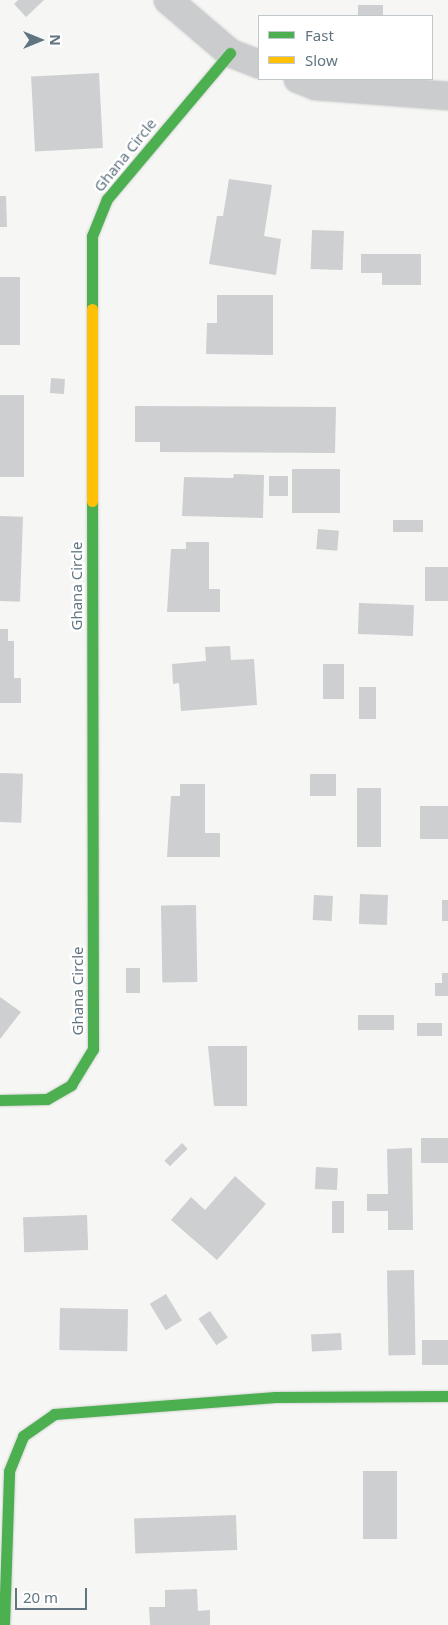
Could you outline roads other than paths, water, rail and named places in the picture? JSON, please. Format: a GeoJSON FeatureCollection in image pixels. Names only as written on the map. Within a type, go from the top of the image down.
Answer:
{"type":"FeatureCollection","features":[{"type":"Feature","properties":{"kind":"street"},"geometry":{"type":"LineString","coordinates":[[168,0],[230,53],[258,64]]}},
{"type":"Feature","properties":{"kind":"street","name":"Ghana Circle"},"geometry":{"type":"LineString","coordinates":[[0,1100],[47,1099],[71,1085],[84,1069],[93,1049],[92,236],[107,199],[230,53]]}},
{"type":"Feature","properties":{"kind":"street"},"geometry":{"type":"LineString","coordinates":[[301,80],[316,86],[448,96]]}},
{"type":"Feature","properties":{"kind":"street"},"geometry":{"type":"LineString","coordinates":[[4,1625],[9,1471],[22,1436],[54,1414],[275,1397],[448,1396]]}}]}
